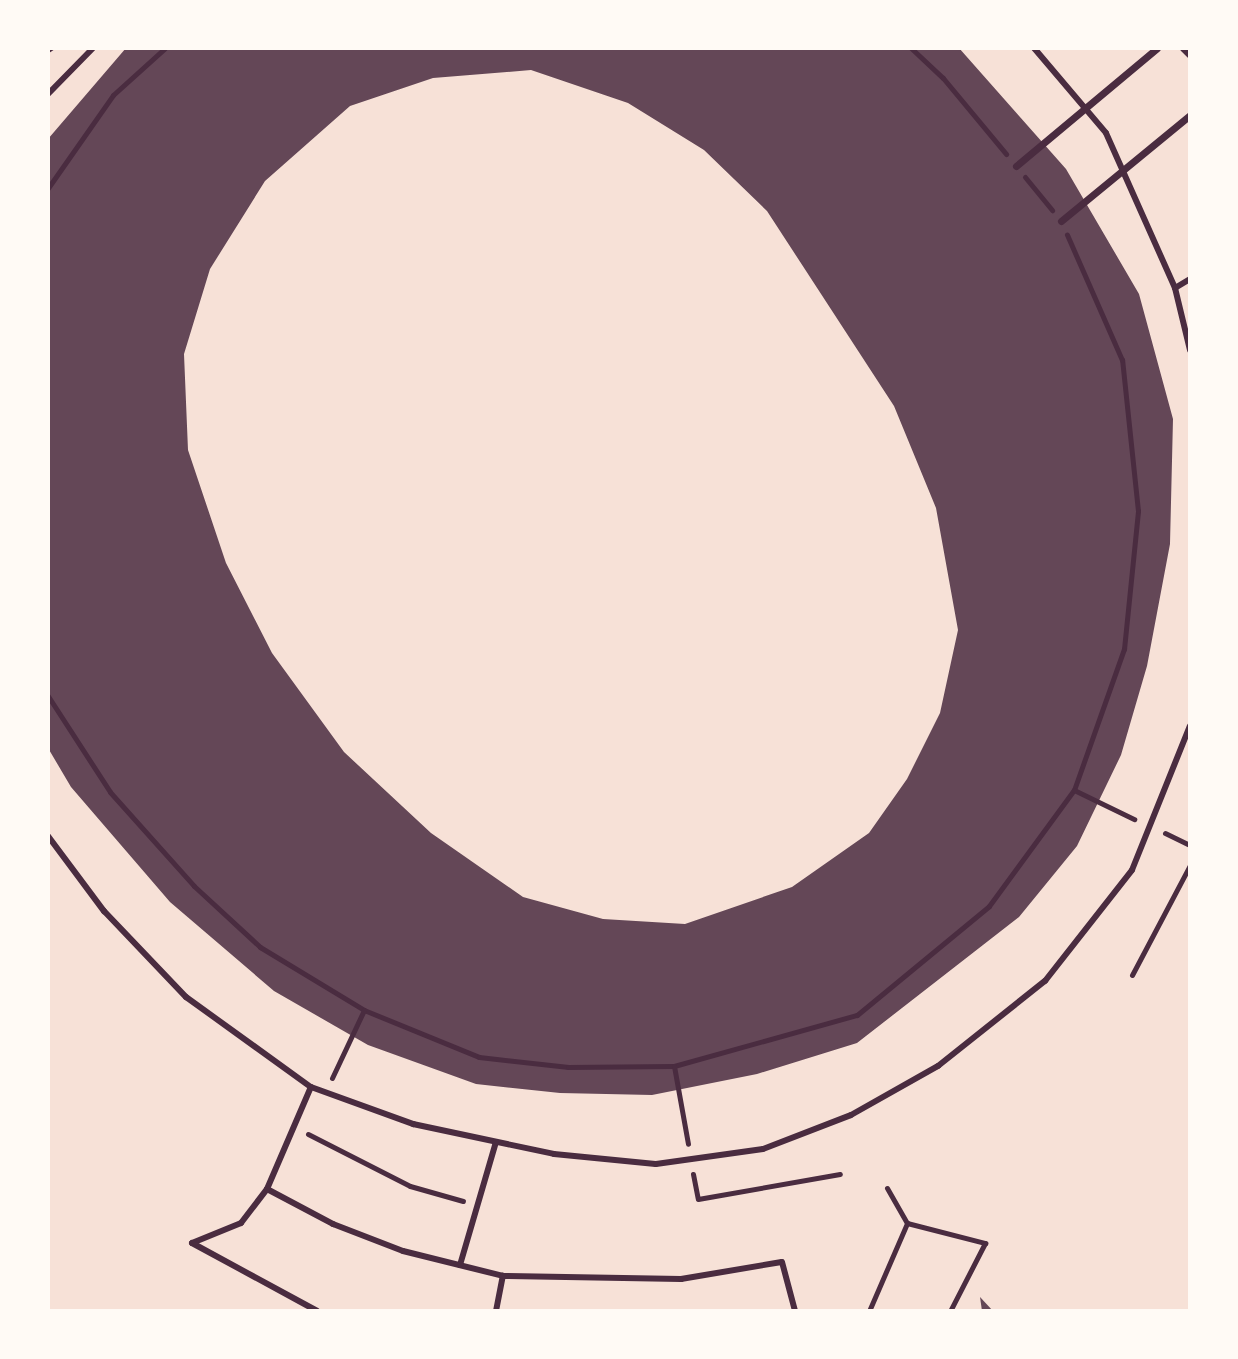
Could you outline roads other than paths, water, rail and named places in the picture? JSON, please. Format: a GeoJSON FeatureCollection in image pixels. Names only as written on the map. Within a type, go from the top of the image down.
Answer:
{"type":"FeatureCollection","features":[{"type":"Feature","properties":{"kind":"street"},"geometry":{"type":"LineString","coordinates":[[1016,166],[1157,48]]}},
{"type":"Feature","properties":{"kind":"street"},"geometry":{"type":"LineString","coordinates":[[1183,48],[1190,55]]}},
{"type":"Feature","properties":{"kind":"street"},"geometry":{"type":"LineString","coordinates":[[1061,221],[1190,115]]}},
{"type":"Feature","properties":{"kind":"lane"},"geometry":{"type":"LineString","coordinates":[[48,94],[93,48]]}},
{"type":"Feature","properties":{"kind":"lane"},"geometry":{"type":"LineString","coordinates":[[1034,48],[1106,133],[1175,288],[1190,350]]}},
{"type":"Feature","properties":{"kind":"lane"},"geometry":{"type":"LineString","coordinates":[[1175,288],[1190,279]]}},
{"type":"Feature","properties":{"kind":"lane"},"geometry":{"type":"LineString","coordinates":[[48,836],[104,911],[186,997],[311,1087],[413,1124],[554,1154],[656,1164],[763,1149],[851,1115],[938,1066],[1045,981],[1132,870],[1190,726]]}},
{"type":"Feature","properties":{"kind":"lane"},"geometry":{"type":"LineString","coordinates":[[311,1087],[267,1189],[241,1223],[192,1243],[317,1311]]}},
{"type":"Feature","properties":{"kind":"lane"},"geometry":{"type":"LineString","coordinates":[[460,1265],[496,1142]]}},
{"type":"Feature","properties":{"kind":"lane"},"geometry":{"type":"LineString","coordinates":[[267,1189],[333,1224],[503,1276],[681,1279],[782,1262],[795,1311]]}},
{"type":"Feature","properties":{"kind":"lane"},"geometry":{"type":"LineString","coordinates":[[496,1311],[503,1276]]}}]}
